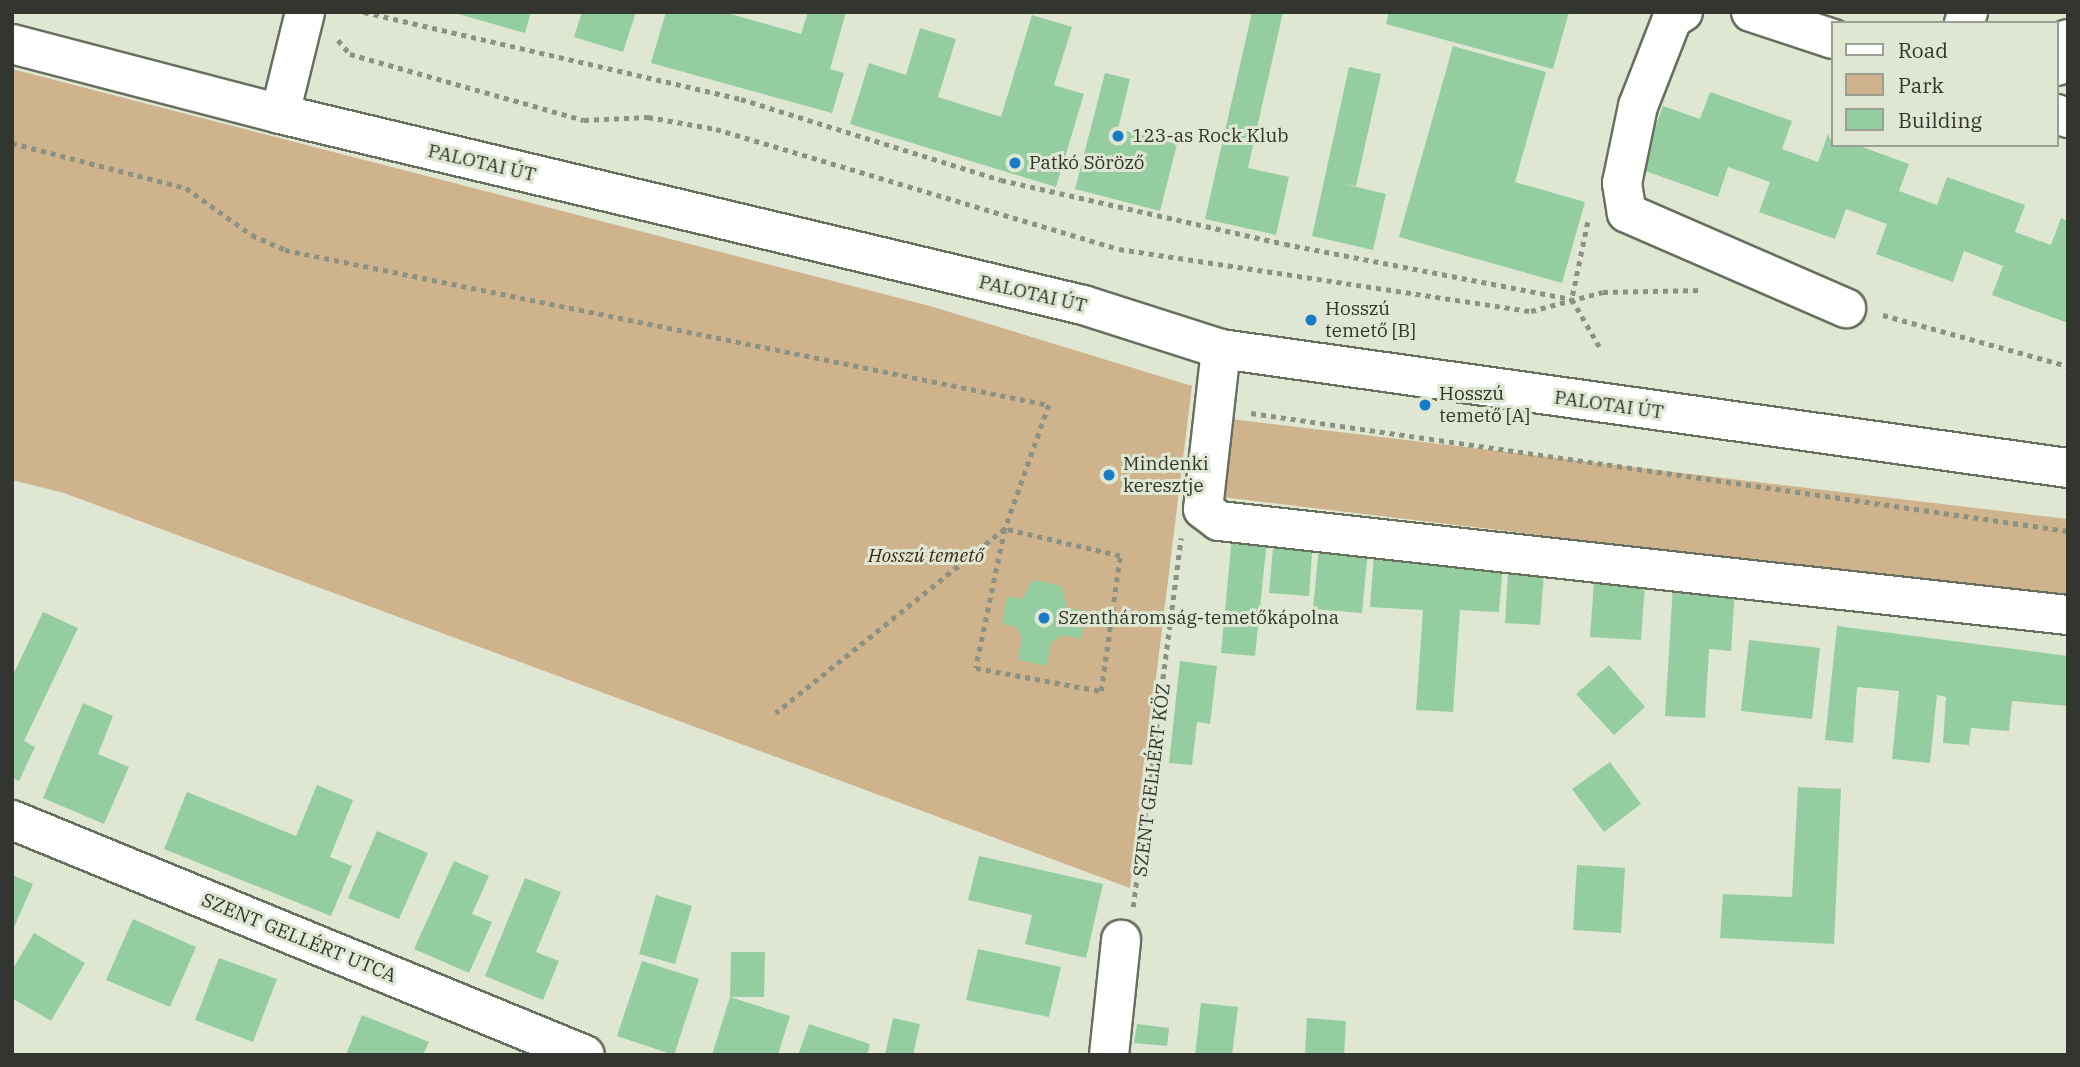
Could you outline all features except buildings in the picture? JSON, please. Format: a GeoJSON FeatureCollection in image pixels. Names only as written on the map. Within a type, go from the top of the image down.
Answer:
{"type":"FeatureCollection","features":[{"type":"Feature","properties":{"kind":"main road"},"geometry":{"type":"LineString","coordinates":[[1683,12],[1672,19],[1638,106],[1622,183],[1627,213],[1846,308]]}},
{"type":"Feature","properties":{"kind":"main road"},"geometry":{"type":"LineString","coordinates":[[1751,12],[1832,39]]}},
{"type":"Feature","properties":{"kind":"main road"},"geometry":{"type":"LineString","coordinates":[[279,114],[320,24]]}},
{"type":"Feature","properties":{"kind":"main road"},"geometry":{"type":"LineString","coordinates":[[2059,61],[2068,39]]}},
{"type":"Feature","properties":{"kind":"main road","name":"PALOTAI ÚT"},"geometry":{"type":"LineString","coordinates":[[12,44],[279,114],[1083,304],[1221,349],[2068,468]]}},
{"type":"Feature","properties":{"kind":"main road"},"geometry":{"type":"LineString","coordinates":[[1221,349],[1203,509],[1219,521],[2068,615]]}},
{"type":"Feature","properties":{"kind":"main road","name":"SZENT GELLÉRT UTCA"},"geometry":{"type":"LineString","coordinates":[[12,820],[585,1055]]}},
{"type":"Feature","properties":{"kind":"main road"},"geometry":{"type":"LineString","coordinates":[[1108,1055],[1121,940]]}},
{"type":"Feature","properties":{"kind":"path"},"geometry":{"type":"LineString","coordinates":[[364,12],[741,99],[1001,180],[1285,244],[1572,299],[1602,351]]}},
{"type":"Feature","properties":{"kind":"path"},"geometry":{"type":"LineString","coordinates":[[320,24],[350,54],[584,120],[648,117],[716,129],[1119,249],[1531,311],[1572,299]]}},
{"type":"Feature","properties":{"kind":"path"},"geometry":{"type":"LineString","coordinates":[[12,143],[186,188],[252,235],[285,250],[1049,405],[1005,530],[976,668],[1101,691],[1120,556],[1005,530]]}},
{"type":"Feature","properties":{"kind":"path"},"geometry":{"type":"LineString","coordinates":[[1213,408],[2068,531]]}},
{"type":"Feature","properties":{"kind":"path","name":"SZENT GELLÉRT KÖZ"},"geometry":{"type":"LineString","coordinates":[[1121,940],[1139,890],[1180,540],[1203,509]]}},
{"type":"Feature","properties":{"kind":"path"},"geometry":{"type":"LineString","coordinates":[[776,713],[1005,530]]}},
{"type":"Feature","properties":{"kind":"green space","name":"Hosszú temető"},"geometry":{"type":"Polygon","coordinates":[[[12,69],[930,306],[1192,386],[1130,888],[64,493],[12,480],[12,69]]]}},
{"type":"Feature","properties":{"kind":"green space"},"geometry":{"type":"Polygon","coordinates":[[[1230,419],[2068,519],[2068,598],[1221,497],[1230,419]]]}},
{"type":"Feature","properties":{"kind":"place","name":"123-as Rock Klub"},"geometry":{"type":"Point","coordinates":[1118,136]}},
{"type":"Feature","properties":{"kind":"place","name":"Patkó Söröző"},"geometry":{"type":"Point","coordinates":[1015,163]}},
{"type":"Feature","properties":{"kind":"place","name":"Hosszú temető [B]"},"geometry":{"type":"Point","coordinates":[1311,320]}},
{"type":"Feature","properties":{"kind":"place","name":"Hosszú temető [A]"},"geometry":{"type":"Point","coordinates":[1425,405]}},
{"type":"Feature","properties":{"kind":"place","name":"Mindenki keresztje"},"geometry":{"type":"Point","coordinates":[1109,475]}},
{"type":"Feature","properties":{"kind":"place","name":"Szentháromság-temetőkápolna"},"geometry":{"type":"Point","coordinates":[1044,618]}}]}
